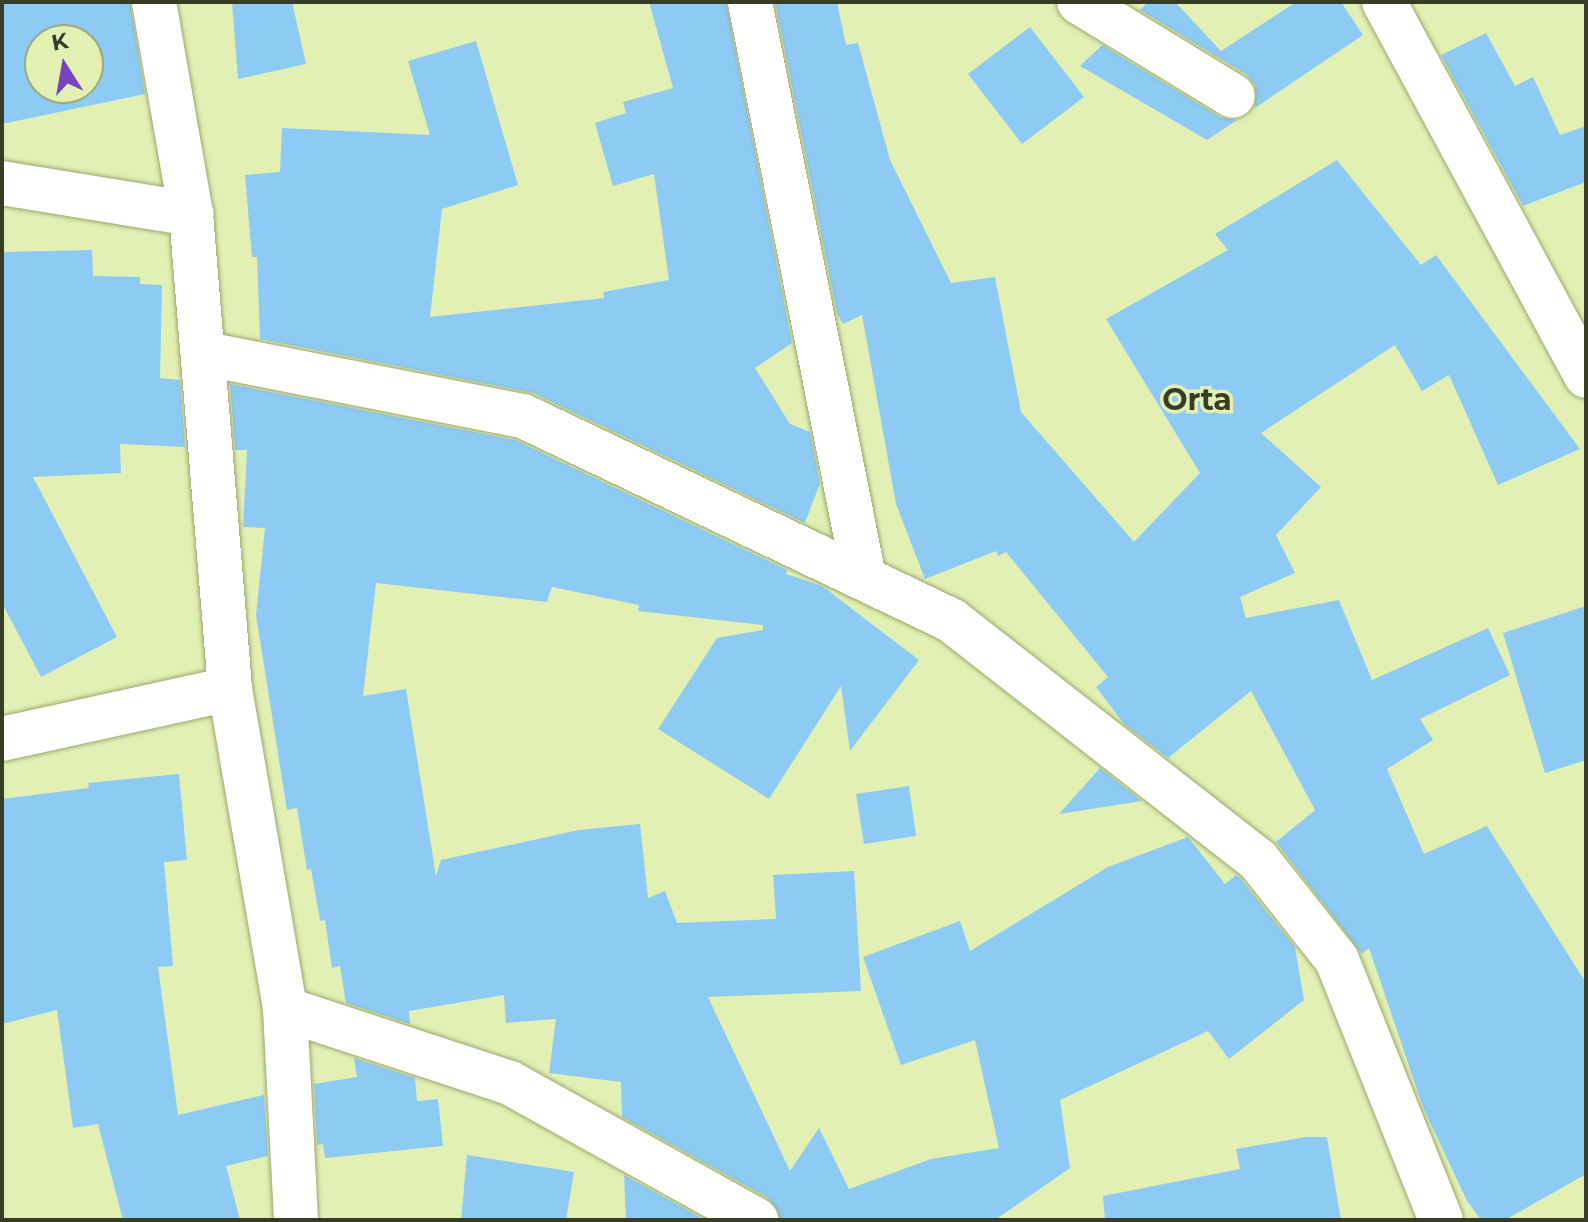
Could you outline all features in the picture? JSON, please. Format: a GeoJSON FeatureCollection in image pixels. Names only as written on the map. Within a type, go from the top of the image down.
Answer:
{"type":"FeatureCollection","features":[{"type":"Feature","properties":{"kind":"street"},"geometry":{"type":"LineString","coordinates":[[154,2],[191,214],[206,354],[230,689],[285,1009],[296,1220]]}},
{"type":"Feature","properties":{"kind":"street"},"geometry":{"type":"LineString","coordinates":[[750,2],[864,578]]}},
{"type":"Feature","properties":{"kind":"street"},"geometry":{"type":"LineString","coordinates":[[1079,2],[1233,96]]}},
{"type":"Feature","properties":{"kind":"street"},"geometry":{"type":"LineString","coordinates":[[1384,2],[1586,376]]}},
{"type":"Feature","properties":{"kind":"street"},"geometry":{"type":"LineString","coordinates":[[2,183],[191,214]]}},
{"type":"Feature","properties":{"kind":"street"},"geometry":{"type":"LineString","coordinates":[[206,354],[523,416],[952,621],[1258,860],[1337,960],[1441,1220]]}},
{"type":"Feature","properties":{"kind":"street"},"geometry":{"type":"LineString","coordinates":[[2,739],[230,689]]}},
{"type":"Feature","properties":{"kind":"street"},"geometry":{"type":"LineString","coordinates":[[285,1009],[510,1083],[756,1220]]}},
{"type":"Feature","properties":{"kind":"building"},"geometry":{"type":"Polygon","coordinates":[[[2,2],[130,2],[145,94],[104,103],[104,24],[24,24],[24,104],[97,104],[2,124],[2,2]]]}},
{"type":"Feature","properties":{"kind":"building"},"geometry":{"type":"Polygon","coordinates":[[[232,2],[292,2],[306,64],[238,79],[232,2]]]}},
{"type":"Feature","properties":{"kind":"building"},"geometry":{"type":"Polygon","coordinates":[[[649,2],[726,2],[792,343],[755,368],[790,424],[810,432],[820,483],[805,523],[533,393],[260,339],[257,257],[252,257],[245,175],[280,172],[282,128],[430,135],[408,61],[476,41],[518,185],[442,209],[430,317],[604,298],[603,292],[669,280],[654,174],[613,186],[595,123],[626,113],[623,102],[673,88],[649,2]]]}},
{"type":"Feature","properties":{"kind":"building"},"geometry":{"type":"Polygon","coordinates":[[[775,2],[837,2],[846,45],[858,43],[890,160],[951,283],[995,277],[1021,412],[1134,542],[1200,473],[1106,319],[1228,250],[1215,234],[1337,160],[1421,265],[1436,255],[1580,449],[1498,485],[1449,375],[1422,391],[1395,345],[1261,433],[1321,487],[1276,535],[1295,573],[1240,597],[1246,618],[1339,600],[1372,680],[1488,628],[1510,675],[1420,719],[1433,740],[1387,769],[1424,854],[1487,826],[1586,983],[1586,1174],[1505,1220],[1481,1220],[1467,1201],[1423,1107],[1369,948],[1362,954],[1276,842],[1315,810],[1251,691],[1168,758],[1124,724],[1096,687],[1108,677],[1006,552],[998,556],[996,551],[925,579],[896,504],[862,315],[843,324],[837,313],[775,2]]]}},
{"type":"Feature","properties":{"kind":"building"},"geometry":{"type":"Polygon","coordinates":[[[1148,2],[1175,2],[1221,51],[1296,2],[1341,2],[1363,35],[1255,108],[1255,85],[1247,75],[1140,10],[1148,2]]]}},
{"type":"Feature","properties":{"kind":"building"},"geometry":{"type":"Polygon","coordinates":[[[1030,27],[1084,97],[1022,144],[968,74],[1030,27]]]}},
{"type":"Feature","properties":{"kind":"building"},"geometry":{"type":"Polygon","coordinates":[[[1486,33],[1515,86],[1533,77],[1560,135],[1586,126],[1586,182],[1523,206],[1441,55],[1486,33]]]}},
{"type":"Feature","properties":{"kind":"building"},"geometry":{"type":"Polygon","coordinates":[[[1102,45],[1220,117],[1237,120],[1207,140],[1080,66],[1102,45]]]}},
{"type":"Feature","properties":{"kind":"building"},"geometry":{"type":"Polygon","coordinates":[[[92,250],[93,276],[140,277],[140,284],[162,285],[160,378],[180,380],[185,447],[120,444],[121,473],[33,477],[117,637],[41,677],[2,603],[2,252],[92,250]]]}},
{"type":"Feature","properties":{"kind":"building"},"geometry":{"type":"Polygon","coordinates":[[[230,384],[515,440],[787,570],[786,574],[822,586],[919,660],[850,751],[841,686],[769,799],[658,729],[717,638],[763,630],[763,625],[638,611],[639,605],[552,587],[547,602],[376,583],[363,696],[406,689],[436,876],[441,860],[579,830],[640,824],[648,898],[665,891],[677,923],[776,919],[773,875],[854,871],[861,991],[708,997],[790,1171],[819,1128],[849,1189],[931,1159],[999,1148],[975,1040],[901,1065],[863,957],[960,921],[970,951],[1108,867],[1188,837],[1225,884],[1236,875],[1240,878],[1295,947],[1304,1000],[1229,1059],[1208,1031],[1060,1100],[1070,1168],[995,1220],[781,1220],[768,1198],[622,1117],[621,1082],[549,1073],[556,1019],[506,1023],[504,995],[409,1011],[410,1024],[346,1003],[340,966],[332,968],[325,920],[320,921],[311,869],[307,870],[297,808],[287,810],[256,615],[265,528],[243,527],[247,450],[235,450],[230,384]]]}},
{"type":"Feature","properties":{"kind":"building"},"geometry":{"type":"Polygon","coordinates":[[[1586,606],[1586,760],[1545,773],[1503,633],[1586,606]]]}},
{"type":"Feature","properties":{"kind":"building"},"geometry":{"type":"Polygon","coordinates":[[[1100,768],[1142,801],[1059,814],[1100,768]]]}},
{"type":"Feature","properties":{"kind":"building"},"geometry":{"type":"Polygon","coordinates":[[[179,774],[187,860],[164,862],[173,966],[158,967],[178,1115],[264,1095],[268,1156],[226,1166],[240,1220],[123,1220],[98,1124],[73,1128],[57,1010],[2,1024],[2,799],[89,788],[88,783],[179,774]]]}},
{"type":"Feature","properties":{"kind":"building"},"geometry":{"type":"Polygon","coordinates":[[[909,786],[916,836],[864,844],[856,794],[909,786]]]}},
{"type":"Feature","properties":{"kind":"building"},"geometry":{"type":"Polygon","coordinates":[[[354,1058],[415,1078],[417,1101],[438,1099],[443,1146],[325,1158],[323,1144],[317,1145],[314,1084],[357,1077],[354,1058]]]}},
{"type":"Feature","properties":{"kind":"building"},"geometry":{"type":"Polygon","coordinates":[[[1306,1137],[1327,1137],[1341,1220],[1105,1220],[1103,1196],[1240,1169],[1236,1149],[1306,1137]]]}},
{"type":"Feature","properties":{"kind":"building"},"geometry":{"type":"Polygon","coordinates":[[[467,1155],[574,1172],[566,1220],[461,1220],[467,1155]]]}},
{"type":"Feature","properties":{"kind":"building"},"geometry":{"type":"Polygon","coordinates":[[[624,1175],[705,1220],[626,1220],[624,1175]]]}},
{"type":"Feature","properties":{"kind":"district","name":"Orta"},"geometry":{"type":"Point","coordinates":[1197,400]}}]}
